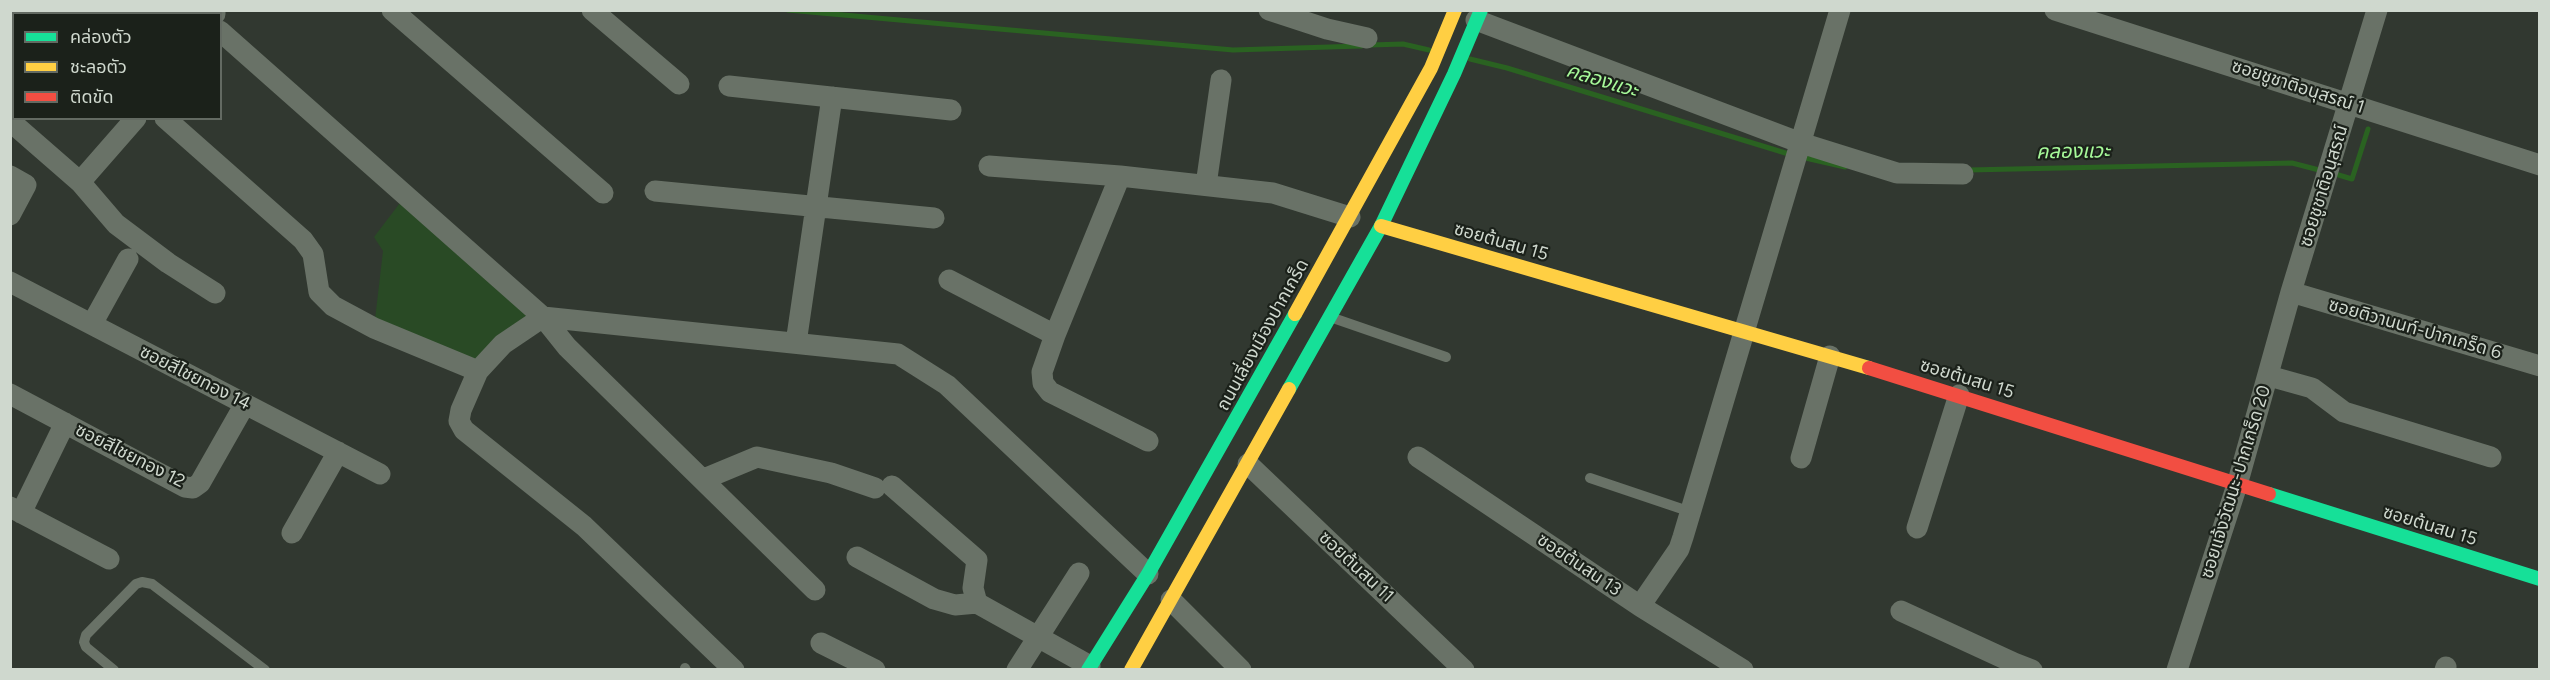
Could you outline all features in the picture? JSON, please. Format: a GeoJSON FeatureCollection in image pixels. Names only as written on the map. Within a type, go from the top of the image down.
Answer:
{"type":"FeatureCollection","features":[{"type":"Feature","properties":{"kind":"main road","name":"ถนนเลี่ยงเมืองปากเกร็ด"},"geometry":{"type":"LineString","coordinates":[[1089,668],[1148,574],[1350,217],[1431,68],[1454,13]]}},
{"type":"Feature","properties":{"kind":"main road"},"geometry":{"type":"LineString","coordinates":[[1131,669],[1381,226],[1454,74],[1477,19]]}},
{"type":"Feature","properties":{"kind":"main road","name":"ซอยต้นสน 15"},"geometry":{"type":"LineString","coordinates":[[1381,226],[1744,330],[1959,395],[2237,485],[2540,579]]}},
{"type":"Feature","properties":{"kind":"street"},"geometry":{"type":"LineString","coordinates":[[392,10],[603,193]]}},
{"type":"Feature","properties":{"kind":"street"},"geometry":{"type":"LineString","coordinates":[[592,10],[679,84]]}},
{"type":"Feature","properties":{"kind":"street"},"geometry":{"type":"LineString","coordinates":[[1269,10],[1327,29],[1367,38]]}},
{"type":"Feature","properties":{"kind":"street"},"geometry":{"type":"LineString","coordinates":[[1640,606],[1679,549],[1840,10]]}},
{"type":"Feature","properties":{"kind":"street","name":"ซอยชูชาติอนุสรณ์ 1"},"geometry":{"type":"LineString","coordinates":[[2055,10],[2540,165]]}},
{"type":"Feature","properties":{"kind":"street","name":"ซอยชูชาติอนุสรณ์"},"geometry":{"type":"LineString","coordinates":[[2291,292],[2377,10]]}},
{"type":"Feature","properties":{"kind":"street"},"geometry":{"type":"LineString","coordinates":[[1477,19],[1800,146],[1887,170],[1963,174]]}},
{"type":"Feature","properties":{"kind":"street"},"geometry":{"type":"LineString","coordinates":[[222,34],[543,316],[567,347],[815,590]]}},
{"type":"Feature","properties":{"kind":"street"},"geometry":{"type":"LineString","coordinates":[[1206,185],[1221,80]]}},
{"type":"Feature","properties":{"kind":"street"},"geometry":{"type":"LineString","coordinates":[[729,86],[951,110]]}},
{"type":"Feature","properties":{"kind":"street"},"geometry":{"type":"LineString","coordinates":[[796,343],[832,97]]}},
{"type":"Feature","properties":{"kind":"street"},"geometry":{"type":"LineString","coordinates":[[80,182],[134,120]]}},
{"type":"Feature","properties":{"kind":"street"},"geometry":{"type":"LineString","coordinates":[[167,120],[303,240],[313,254],[319,292],[333,306],[374,328],[478,371]]}},
{"type":"Feature","properties":{"kind":"street"},"geometry":{"type":"LineString","coordinates":[[10,121],[80,182],[116,224],[168,263],[215,293]]}},
{"type":"Feature","properties":{"kind":"street"},"geometry":{"type":"LineString","coordinates":[[989,166],[1120,176],[1273,193],[1350,217]]}},
{"type":"Feature","properties":{"kind":"street"},"geometry":{"type":"LineString","coordinates":[[10,176],[26,184],[10,215]]}},
{"type":"Feature","properties":{"kind":"street"},"geometry":{"type":"LineString","coordinates":[[1120,176],[1055,335],[1042,372],[1043,383],[1050,392],[1148,441]]}},
{"type":"Feature","properties":{"kind":"street"},"geometry":{"type":"LineString","coordinates":[[655,191],[934,218]]}},
{"type":"Feature","properties":{"kind":"street"},"geometry":{"type":"LineString","coordinates":[[92,324],[128,260]]}},
{"type":"Feature","properties":{"kind":"street"},"geometry":{"type":"LineString","coordinates":[[949,280],[1055,335]]}},
{"type":"Feature","properties":{"kind":"street","name":"ซอยสีไชยทอง 14"},"geometry":{"type":"LineString","coordinates":[[10,282],[380,474]]}},
{"type":"Feature","properties":{"kind":"street","name":"ซอยติวานนท์-ปากเกร็ด 6"},"geometry":{"type":"LineString","coordinates":[[2291,292],[2540,366]]}},
{"type":"Feature","properties":{"kind":"street","name":"ซอยแจ้งวัฒนะ-ปากเกร็ด 20"},"geometry":{"type":"LineString","coordinates":[[2177,669],[2237,485],[2291,292]]}},
{"type":"Feature","properties":{"kind":"street"},"geometry":{"type":"LineString","coordinates":[[734,669],[584,526],[464,430],[459,421],[461,410],[478,371],[503,344],[543,316],[897,354],[947,385],[1148,574]]}},
{"type":"Feature","properties":{"kind":"street"},"geometry":{"type":"LineString","coordinates":[[1801,458],[1830,356]]}},
{"type":"Feature","properties":{"kind":"street"},"geometry":{"type":"LineString","coordinates":[[2269,376],[2312,388],[2344,412],[2491,457]]}},
{"type":"Feature","properties":{"kind":"street","name":"ซอยสีไชยทอง 12"},"geometry":{"type":"LineString","coordinates":[[10,394],[185,487],[193,488],[200,483],[245,404]]}},
{"type":"Feature","properties":{"kind":"street"},"geometry":{"type":"LineString","coordinates":[[1917,528],[1959,395]]}},
{"type":"Feature","properties":{"kind":"street"},"geometry":{"type":"LineString","coordinates":[[65,423],[16,510],[109,559]]}},
{"type":"Feature","properties":{"kind":"street"},"geometry":{"type":"LineString","coordinates":[[292,533],[338,452]]}},
{"type":"Feature","properties":{"kind":"street"},"geometry":{"type":"LineString","coordinates":[[704,479],[757,457],[883,487],[977,560],[973,588],[977,603]]}},
{"type":"Feature","properties":{"kind":"street","name":"ซอยต้นสน 13"},"geometry":{"type":"LineString","coordinates":[[1418,457],[1640,606],[1743,669]]}},
{"type":"Feature","properties":{"kind":"street","name":"ซอยต้นสน 11"},"geometry":{"type":"LineString","coordinates":[[1248,464],[1464,669]]}},
{"type":"Feature","properties":{"kind":"street"},"geometry":{"type":"LineString","coordinates":[[857,558],[934,599],[955,605],[977,603],[1089,668]]}},
{"type":"Feature","properties":{"kind":"street"},"geometry":{"type":"LineString","coordinates":[[1017,669],[1080,573]]}},
{"type":"Feature","properties":{"kind":"street"},"geometry":{"type":"LineString","coordinates":[[1171,600],[1241,669]]}},
{"type":"Feature","properties":{"kind":"street"},"geometry":{"type":"LineString","coordinates":[[1901,611],[2006,665],[2032,669]]}},
{"type":"Feature","properties":{"kind":"street"},"geometry":{"type":"LineString","coordinates":[[821,643],[875,669]]}},
{"type":"Feature","properties":{"kind":"lane"},"geometry":{"type":"LineString","coordinates":[[1330,317],[1446,357]]}},
{"type":"Feature","properties":{"kind":"lane"},"geometry":{"type":"LineString","coordinates":[[1590,478],[1691,512]]}},
{"type":"Feature","properties":{"kind":"lane"},"geometry":{"type":"LineString","coordinates":[[114,669],[86,647],[84,642],[86,635],[135,584],[142,582],[152,584],[265,669]]}},
{"type":"Feature","properties":{"kind":"green space"},"geometry":{"type":"Polygon","coordinates":[[[406,195],[543,317],[478,371],[374,328],[383,251],[374,237],[406,195]]]}},
{"type":"Feature","properties":{"kind":"waterway","name":"คลองแวะ"},"geometry":{"type":"LineString","coordinates":[[788,10],[1233,50],[1361,46]]}},
{"type":"Feature","properties":{"kind":"waterway","name":"คลองแวะ"},"geometry":{"type":"LineString","coordinates":[[1370,45],[1403,44],[1429,50]]}},
{"type":"Feature","properties":{"kind":"waterway","name":"คลองแวะ"},"geometry":{"type":"LineString","coordinates":[[1470,59],[1507,68],[1792,155]]}},
{"type":"Feature","properties":{"kind":"waterway","name":"คลองแวะ"},"geometry":{"type":"LineString","coordinates":[[2332,173],[2352,179],[2368,129]]}},
{"type":"Feature","properties":{"kind":"waterway","name":"คลองแวะ"},"geometry":{"type":"LineString","coordinates":[[1801,157],[1845,167]]}},
{"type":"Feature","properties":{"kind":"waterway","name":"คลองแวะ"},"geometry":{"type":"LineString","coordinates":[[1968,170],[2292,163],[2323,171]]}},
{"type":"Feature","properties":{"kind":"traffic: fast"},"geometry":{"type":"LineString","coordinates":[[1289,389],[1381,226],[1454,74],[1481,10]]}},
{"type":"Feature","properties":{"kind":"traffic: fast"},"geometry":{"type":"LineString","coordinates":[[1088,670],[1148,574],[1295,314]]}},
{"type":"Feature","properties":{"kind":"traffic: fast"},"geometry":{"type":"LineString","coordinates":[[2269,494],[2540,579]]}},
{"type":"Feature","properties":{"kind":"traffic: slow"},"geometry":{"type":"LineString","coordinates":[[1295,314],[1431,68],[1455,10]]}},
{"type":"Feature","properties":{"kind":"traffic: slow"},"geometry":{"type":"LineString","coordinates":[[1381,226],[1869,368]]}},
{"type":"Feature","properties":{"kind":"traffic: slow"},"geometry":{"type":"LineString","coordinates":[[1131,670],[1289,389]]}},
{"type":"Feature","properties":{"kind":"traffic: jam"},"geometry":{"type":"LineString","coordinates":[[1869,368],[2269,494]]}}]}
